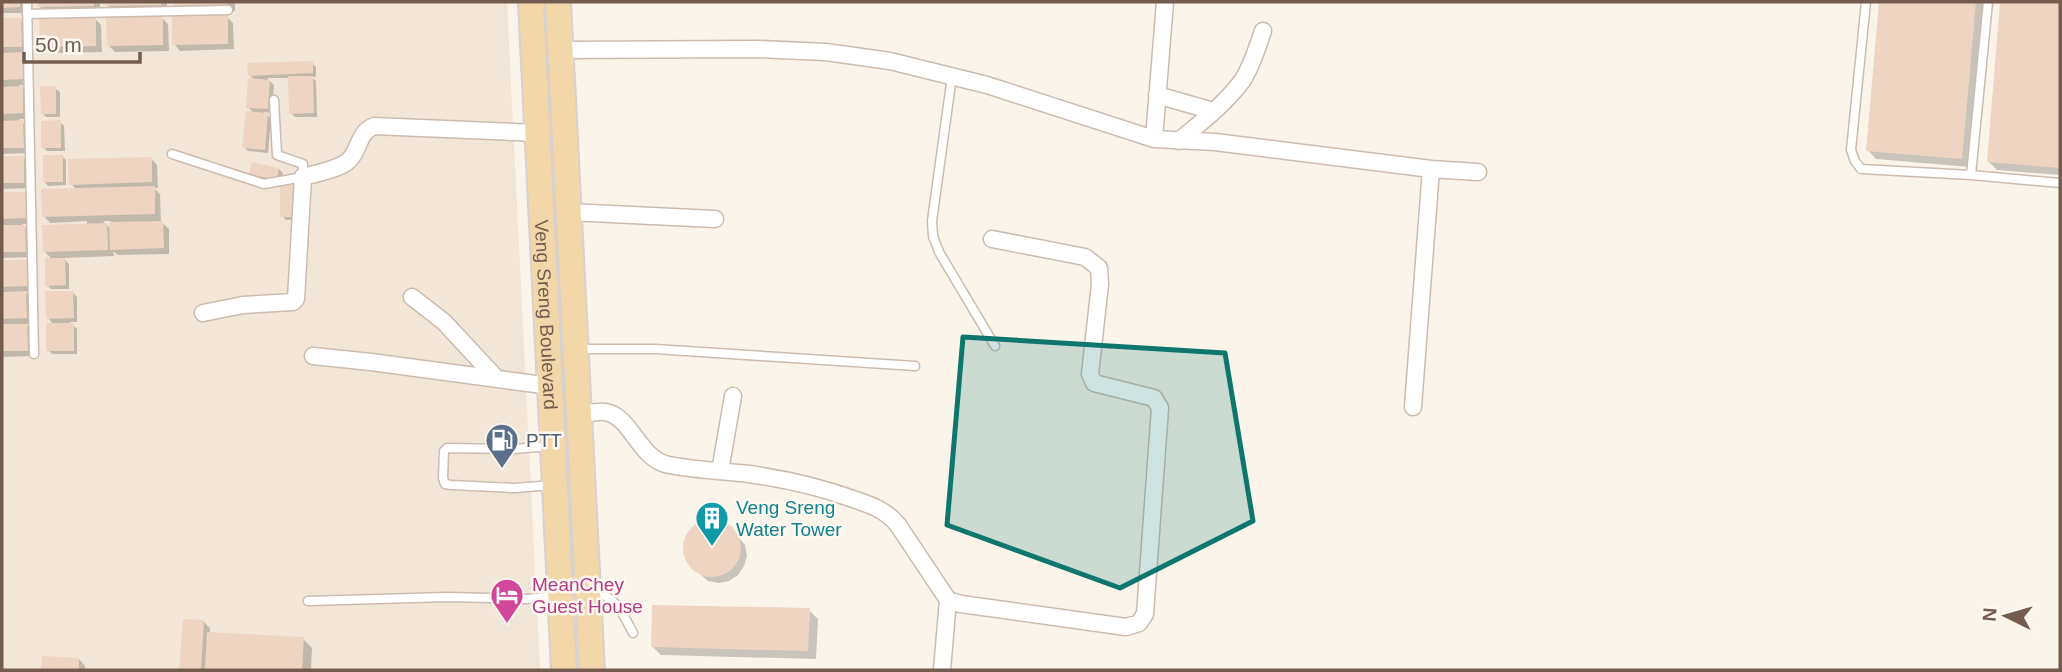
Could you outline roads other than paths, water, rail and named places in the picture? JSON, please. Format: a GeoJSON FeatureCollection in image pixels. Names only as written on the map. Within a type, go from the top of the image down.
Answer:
{"type":"FeatureCollection","features":[{"type":"Feature","properties":{"kind":"main road","name":"Veng Sreng Boulevard"},"geometry":{"type":"LineString","coordinates":[[531,2],[564,670]]}},
{"type":"Feature","properties":{"kind":"main road","name":"Veng Sreng Boulevard"},"geometry":{"type":"LineString","coordinates":[[558,2],[592,670]]}},
{"type":"Feature","properties":{"kind":"street"},"geometry":{"type":"LineString","coordinates":[[1153,139],[1165,2]]}},
{"type":"Feature","properties":{"kind":"street"},"geometry":{"type":"LineString","coordinates":[[1179,141],[1242,80],[1254,58],[1263,31]]}},
{"type":"Feature","properties":{"kind":"street"},"geometry":{"type":"LineString","coordinates":[[561,50],[759,49],[826,52],[890,61],[987,85],[1153,139],[1215,142],[1431,169],[1478,172]]}},
{"type":"Feature","properties":{"kind":"street"},"geometry":{"type":"LineString","coordinates":[[1157,95],[1213,111]]}},
{"type":"Feature","properties":{"kind":"street"},"geometry":{"type":"LineString","coordinates":[[203,313],[243,305],[293,302],[296,299],[303,177],[345,164],[351,158],[362,135],[374,127],[537,133]]}},
{"type":"Feature","properties":{"kind":"street"},"geometry":{"type":"LineString","coordinates":[[1413,407],[1431,169]]}},
{"type":"Feature","properties":{"kind":"street"},"geometry":{"type":"LineString","coordinates":[[569,212],[715,219]]}},
{"type":"Feature","properties":{"kind":"street"},"geometry":{"type":"LineString","coordinates":[[948,600],[1126,627],[1139,623],[1145,614],[1160,408],[1154,398],[1094,383],[1090,374],[1100,284],[1099,268],[1085,257],[992,239]]}},
{"type":"Feature","properties":{"kind":"street"},"geometry":{"type":"LineString","coordinates":[[412,297],[444,323],[497,379]]}},
{"type":"Feature","properties":{"kind":"street"},"geometry":{"type":"LineString","coordinates":[[313,356],[550,386]]}},
{"type":"Feature","properties":{"kind":"street"},"geometry":{"type":"LineString","coordinates":[[720,471],[733,396]]}},
{"type":"Feature","properties":{"kind":"street"},"geometry":{"type":"LineString","coordinates":[[579,415],[606,412],[617,417],[644,451],[653,459],[667,465],[751,475],[827,489],[881,509],[891,516],[948,600],[942,670]]}},
{"type":"Feature","properties":{"kind":"lane"},"geometry":{"type":"LineString","coordinates":[[27,2],[34,354]]}},
{"type":"Feature","properties":{"kind":"lane"},"geometry":{"type":"LineString","coordinates":[[1866,2],[1851,150],[1861,169],[2060,183]]}},
{"type":"Feature","properties":{"kind":"lane"},"geometry":{"type":"LineString","coordinates":[[1971,175],[1988,2]]}},
{"type":"Feature","properties":{"kind":"lane"},"geometry":{"type":"LineString","coordinates":[[27,14],[228,10]]}},
{"type":"Feature","properties":{"kind":"lane"},"geometry":{"type":"LineString","coordinates":[[952,76],[932,220],[933,236],[939,252],[995,346]]}},
{"type":"Feature","properties":{"kind":"lane"},"geometry":{"type":"LineString","coordinates":[[172,154],[264,184],[303,177],[303,164],[276,154],[274,100]]}},
{"type":"Feature","properties":{"kind":"lane"},"geometry":{"type":"LineString","coordinates":[[576,349],[655,349],[915,366]]}},
{"type":"Feature","properties":{"kind":"lane"},"geometry":{"type":"LineString","coordinates":[[555,485],[515,488],[445,484],[444,450],[451,447],[513,449],[580,443]]}},
{"type":"Feature","properties":{"kind":"lane"},"geometry":{"type":"LineString","coordinates":[[588,593],[599,592],[620,607],[633,633]]}},
{"type":"Feature","properties":{"kind":"lane"},"geometry":{"type":"LineString","coordinates":[[308,601],[447,597],[527,599],[561,596]]}},
{"type":"Feature","properties":{"kind":"place","name":"PTT"},"geometry":{"type":"Point","coordinates":[502,470]}},
{"type":"Feature","properties":{"kind":"place","name":"Veng Sreng Water Tower"},"geometry":{"type":"Point","coordinates":[712,548]}},
{"type":"Feature","properties":{"kind":"place","name":"MeanChey Guest House"},"geometry":{"type":"Point","coordinates":[507,625]}}]}
